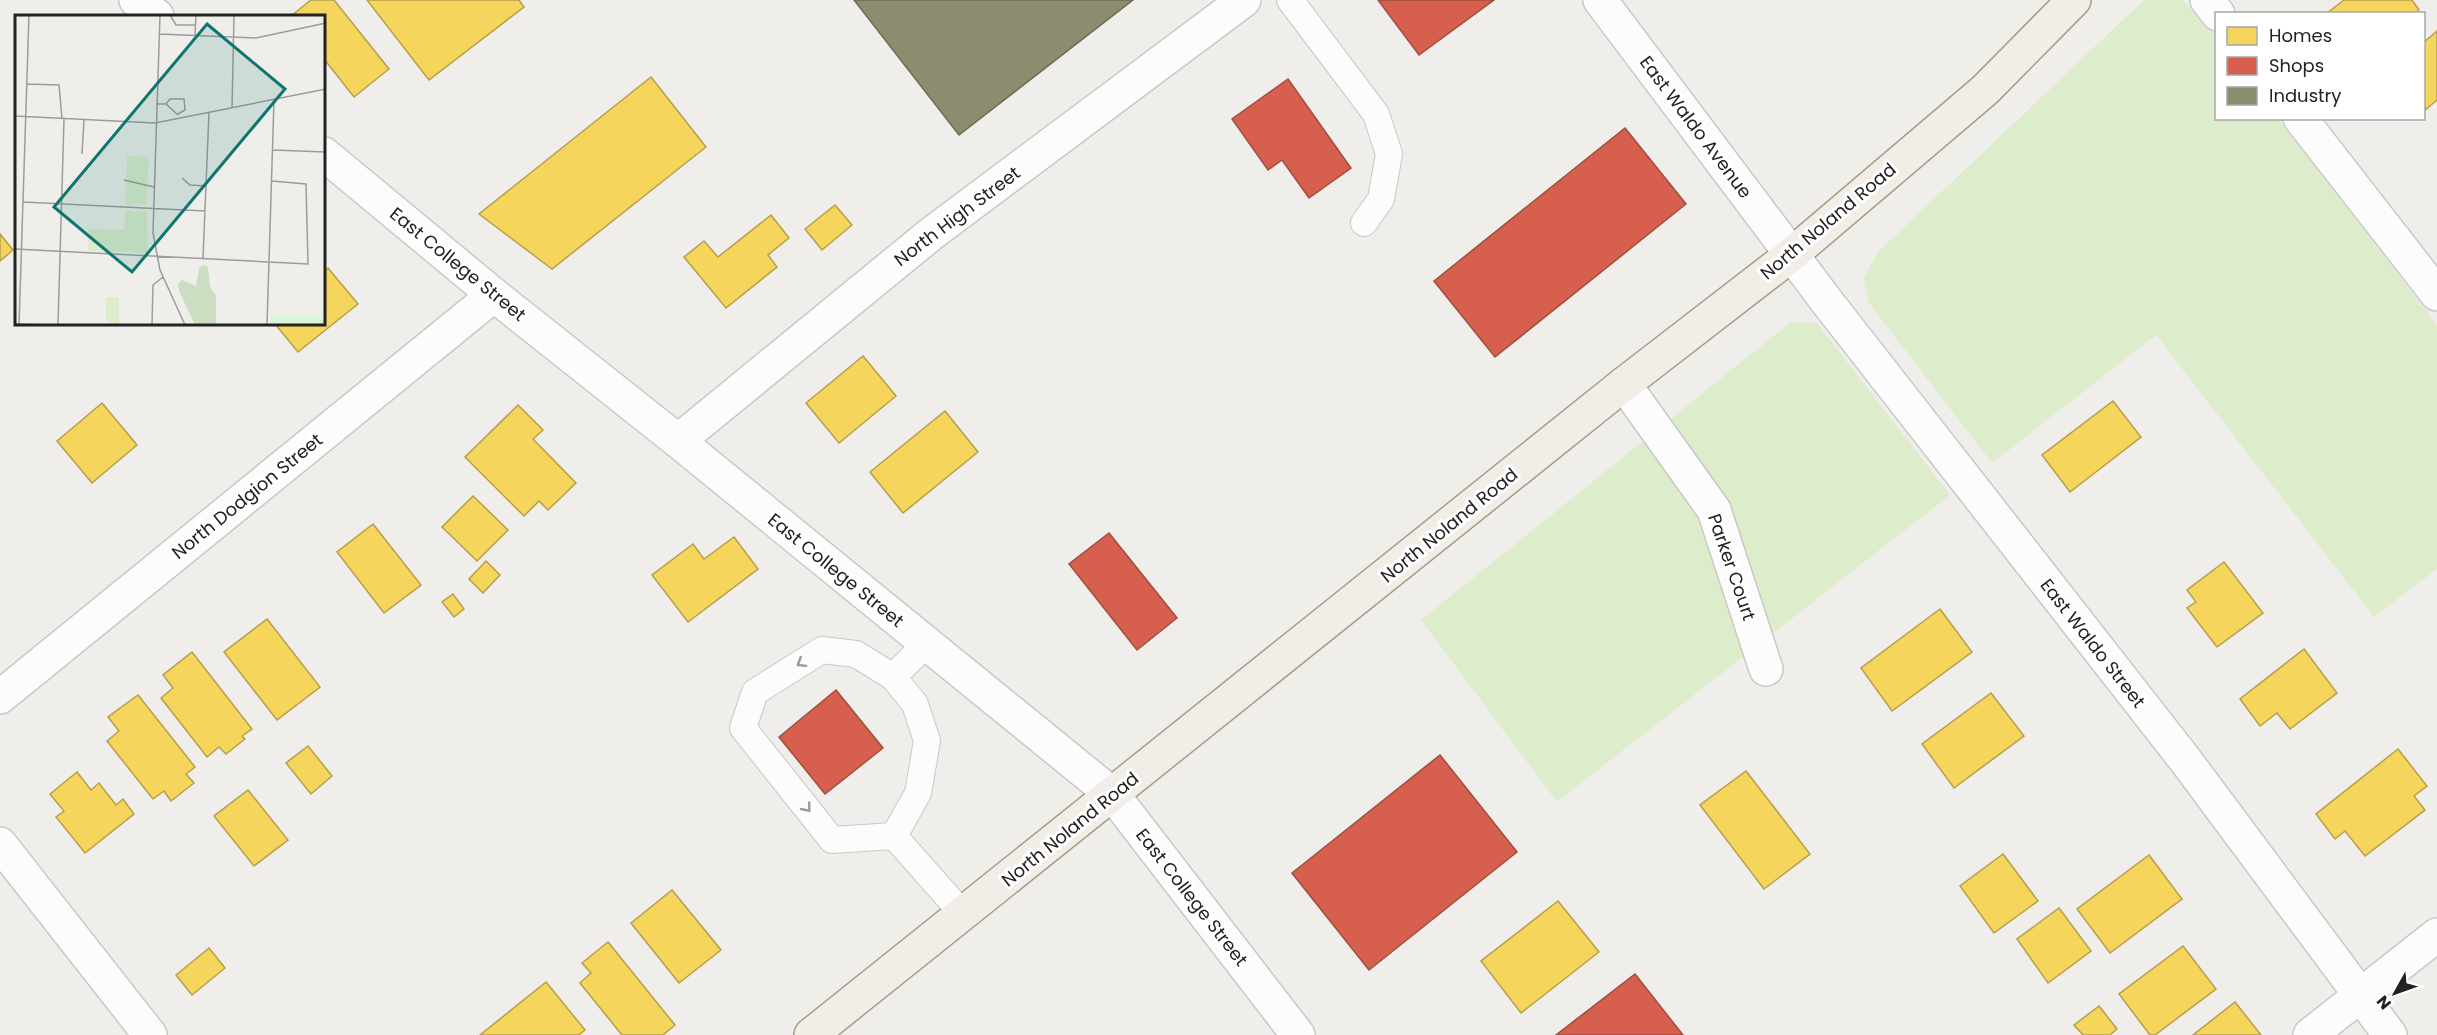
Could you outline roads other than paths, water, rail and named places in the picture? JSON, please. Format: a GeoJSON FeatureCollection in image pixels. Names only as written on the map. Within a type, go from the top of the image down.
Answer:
{"type":"FeatureCollection","features":[{"type":"Feature","properties":{"kind":"main road","name":"North Noland Road"},"geometry":{"type":"LineString","coordinates":[[811,1035],[1624,384],[1791,255],[1985,90],[2074,0]]}},
{"type":"Feature","properties":{"kind":"street","name":"North High Street"},"geometry":{"type":"LineString","coordinates":[[678,441],[931,234],[1244,0]]}},
{"type":"Feature","properties":{"kind":"street","name":"East Waldo Avenue"},"geometry":{"type":"LineString","coordinates":[[1600,0],[1791,255]]}},
{"type":"Feature","properties":{"kind":"street"},"geometry":{"type":"LineString","coordinates":[[2207,0],[2216,12]]}},
{"type":"Feature","properties":{"kind":"street"},"geometry":{"type":"LineString","coordinates":[[2302,120],[2437,294]]}},
{"type":"Feature","properties":{"kind":"street","name":"East College Street"},"geometry":{"type":"LineString","coordinates":[[326,156],[494,295],[678,441],[1113,795],[1298,1035]]}},
{"type":"Feature","properties":{"kind":"street","name":"East Waldo Street"},"geometry":{"type":"LineString","coordinates":[[1791,255],[2186,761],[2390,1035]]}},
{"type":"Feature","properties":{"kind":"street","name":"North Dodgion Street"},"geometry":{"type":"LineString","coordinates":[[0,697],[494,295]]}},
{"type":"Feature","properties":{"kind":"street","name":"Parker Court"},"geometry":{"type":"LineString","coordinates":[[1624,384],[1714,510],[1766,669]]}},
{"type":"Feature","properties":{"kind":"street"},"geometry":{"type":"LineString","coordinates":[[0,844],[150,1035]]}},
{"type":"Feature","properties":{"kind":"street"},"geometry":{"type":"LineString","coordinates":[[2310,1035],[2437,935]]}},
{"type":"Feature","properties":{"kind":"lane"},"geometry":{"type":"LineString","coordinates":[[1290,0],[1376,114],[1389,154],[1381,199],[1364,223]]}},
{"type":"Feature","properties":{"kind":"lane"},"geometry":{"type":"LineString","coordinates":[[893,677],[927,643]]}},
{"type":"Feature","properties":{"kind":"lane"},"geometry":{"type":"LineString","coordinates":[[822,650],[856,654],[893,677],[915,704],[927,741],[918,793],[894,836],[832,840],[743,728],[755,692],[822,650]]}},
{"type":"Feature","properties":{"kind":"lane"},"geometry":{"type":"LineString","coordinates":[[894,836],[963,914]]}}]}
